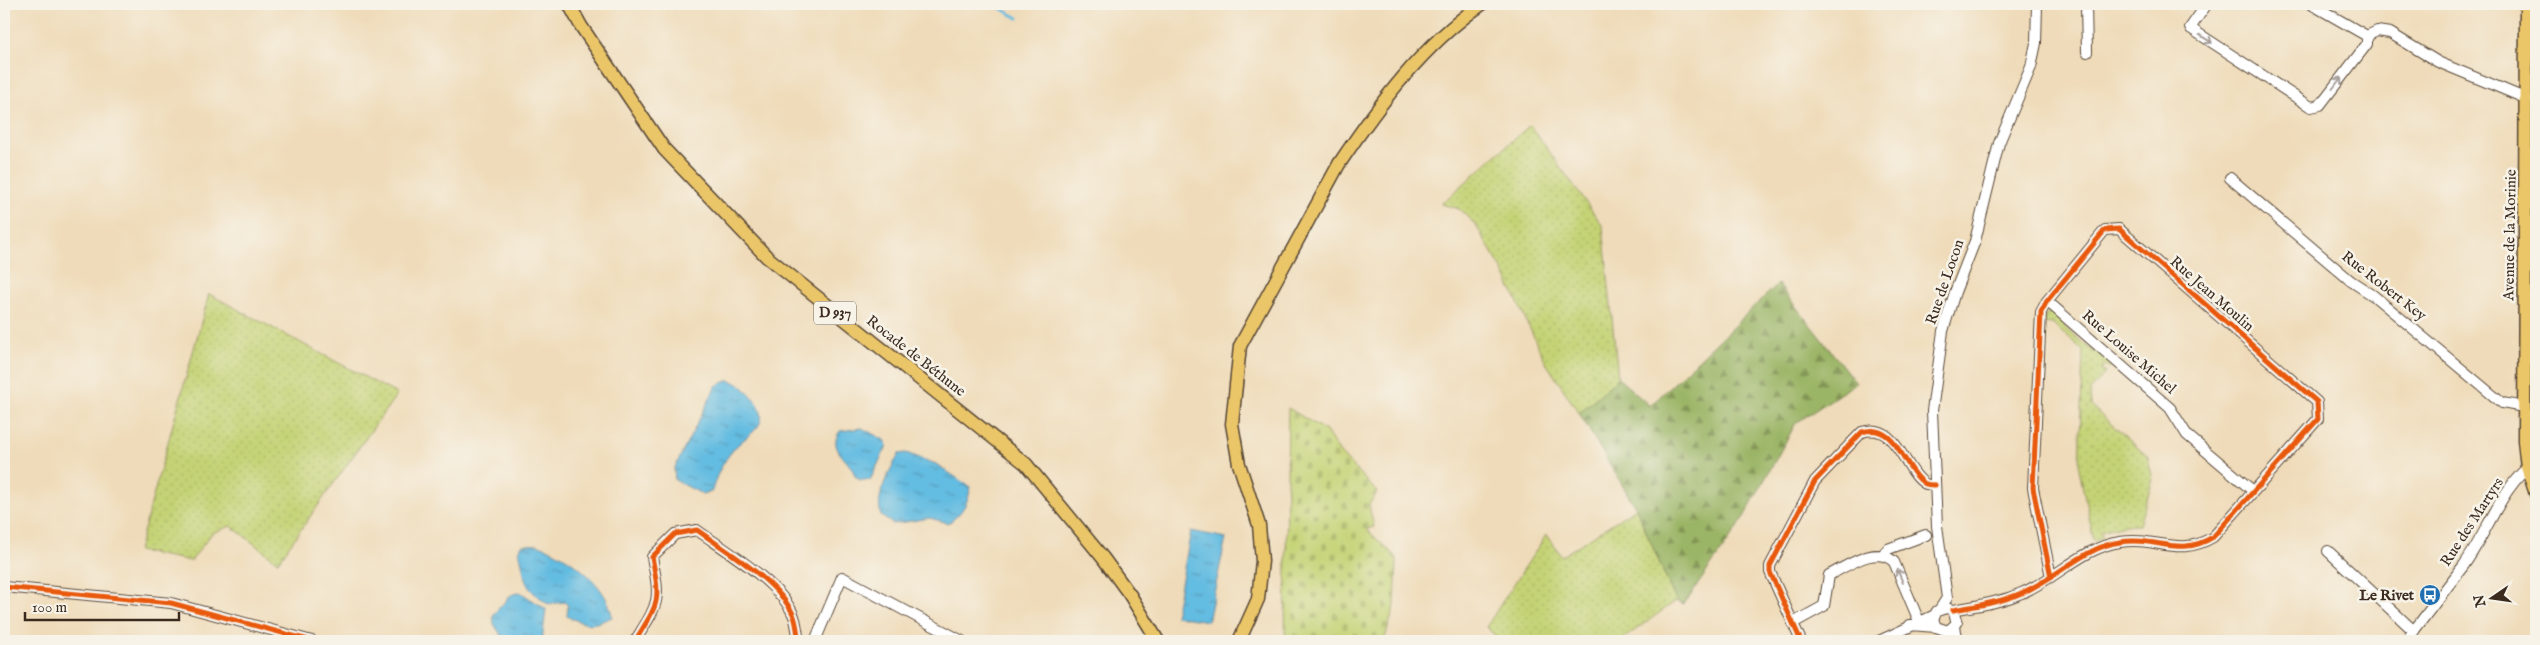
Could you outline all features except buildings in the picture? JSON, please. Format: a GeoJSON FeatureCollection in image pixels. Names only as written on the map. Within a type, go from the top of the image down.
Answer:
{"type":"FeatureCollection","features":[{"type":"Feature","properties":{"kind":"main road","name":"Rocade de Béthune"},"geometry":{"type":"LineString","coordinates":[[569,4],[581,26],[664,149],[767,257],[1026,464],[1062,505],[1130,595],[1158,641]]}},
{"type":"Feature","properties":{"kind":"main road"},"geometry":{"type":"LineString","coordinates":[[1239,641],[1258,599],[1262,562],[1259,525],[1239,464],[1232,424],[1240,346],[1339,164],[1353,143],[1414,64],[1441,35],[1482,4]]}},
{"type":"Feature","properties":{"kind":"main road","name":"Avenue de la Morinie"},"geometry":{"type":"LineString","coordinates":[[2526,4],[2527,99],[2531,166],[2524,407],[2536,494]]}},
{"type":"Feature","properties":{"kind":"main road","name":"Rocade de Béthune"},"geometry":{"type":"LineString","coordinates":[[1130,595],[1146,641]]}},
{"type":"Feature","properties":{"kind":"main road"},"geometry":{"type":"LineString","coordinates":[[1234,641],[1249,622]]}},
{"type":"Feature","properties":{"kind":"street","name":"Rue de Locon"},"geometry":{"type":"LineString","coordinates":[[1948,615],[1951,598],[1945,579],[1937,526],[1932,411],[1943,330],[1955,292],[1975,241],[1999,143],[2030,68],[2036,43],[2038,4]]}},
{"type":"Feature","properties":{"kind":"street"},"geometry":{"type":"LineString","coordinates":[[2086,4],[2087,52]]}},
{"type":"Feature","properties":{"kind":"street"},"geometry":{"type":"LineString","coordinates":[[2207,4],[2190,28],[2310,107],[2320,105],[2367,44],[2367,36]]}},
{"type":"Feature","properties":{"kind":"street"},"geometry":{"type":"LineString","coordinates":[[2311,4],[2367,36]]}},
{"type":"Feature","properties":{"kind":"street"},"geometry":{"type":"LineString","coordinates":[[2367,36],[2377,31],[2390,33],[2438,62],[2527,99]]}},
{"type":"Feature","properties":{"kind":"street","name":"Rue Robert Key"},"geometry":{"type":"LineString","coordinates":[[2230,178],[2350,281],[2374,296],[2502,403],[2524,407]]}},
{"type":"Feature","properties":{"kind":"street","name":"Rue Jean Moulin"},"geometry":{"type":"LineString","coordinates":[[1948,615],[2020,594],[2051,577],[2098,548],[2120,542],[2142,540],[2179,547],[2199,546],[2213,537],[2318,419],[2317,402],[2119,229],[2105,230],[2047,300],[2041,312],[2038,336],[2033,488],[2051,577]]}},
{"type":"Feature","properties":{"kind":"street","name":"Rue Louise Michel"},"geometry":{"type":"LineString","coordinates":[[2047,300],[2170,408],[2187,435],[2253,491]]}},
{"type":"Feature","properties":{"kind":"street"},"geometry":{"type":"LineString","coordinates":[[1801,641],[1770,572],[1771,561],[1815,481],[1862,432],[1871,429],[1883,432],[1906,458],[1924,484],[1935,486]]}},
{"type":"Feature","properties":{"kind":"street","name":"Rue des Martyrs"},"geometry":{"type":"LineString","coordinates":[[2406,641],[2463,566],[2503,500],[2531,464]]}},
{"type":"Feature","properties":{"kind":"street"},"geometry":{"type":"LineString","coordinates":[[635,641],[655,610],[658,600],[658,586],[652,557],[675,534],[697,530],[752,568],[786,603],[794,615],[798,641]]}},
{"type":"Feature","properties":{"kind":"street"},"geometry":{"type":"LineString","coordinates":[[1883,554],[1888,549],[1926,535]]}},
{"type":"Feature","properties":{"kind":"street"},"geometry":{"type":"LineString","coordinates":[[2328,552],[2414,631]]}},
{"type":"Feature","properties":{"kind":"street"},"geometry":{"type":"LineString","coordinates":[[1793,623],[1824,606],[1829,575],[1878,553],[1883,554],[1894,562],[1915,623]]}},
{"type":"Feature","properties":{"kind":"street"},"geometry":{"type":"LineString","coordinates":[[815,641],[842,577],[962,641]]}},
{"type":"Feature","properties":{"kind":"street"},"geometry":{"type":"LineString","coordinates":[[8,588],[171,603],[280,637],[312,641]]}},
{"type":"Feature","properties":{"kind":"street"},"geometry":{"type":"LineString","coordinates":[[1879,641],[1915,623],[1948,615]]}},
{"type":"Feature","properties":{"kind":"street"},"geometry":{"type":"LineString","coordinates":[[1940,629],[1948,615]]}},
{"type":"Feature","properties":{"kind":"street"},"geometry":{"type":"LineString","coordinates":[[1940,629],[1948,615]]}},
{"type":"Feature","properties":{"kind":"street"},"geometry":{"type":"LineString","coordinates":[[1948,615],[1958,641]]}},
{"type":"Feature","properties":{"kind":"street"},"geometry":{"type":"LineString","coordinates":[[1915,623],[1940,629],[1953,641]]}},
{"type":"Feature","properties":{"kind":"green space"},"geometry":{"type":"Polygon","coordinates":[[[1530,125],[1603,226],[1618,378],[1579,413],[1546,363],[1503,271],[1475,224],[1459,209],[1441,204],[1530,125]]]}},
{"type":"Feature","properties":{"kind":"green space"},"geometry":{"type":"Polygon","coordinates":[[[1778,284],[1856,383],[1796,423],[1739,526],[1684,604],[1676,601],[1636,508],[1579,413],[1618,378],[1650,406],[1778,284]]]}},
{"type":"Feature","properties":{"kind":"green space"},"geometry":{"type":"Polygon","coordinates":[[[209,294],[397,394],[278,562],[231,526],[212,533],[191,561],[138,551],[209,294]]]}},
{"type":"Feature","properties":{"kind":"green space"},"geometry":{"type":"Polygon","coordinates":[[[2052,311],[2064,321],[2065,328],[2094,352],[2099,351],[2113,364],[2109,369],[2105,365],[2101,369],[2105,373],[2090,391],[2091,406],[2147,456],[2153,479],[2139,525],[2124,525],[2100,531],[2103,537],[2094,542],[2079,469],[2083,350],[2052,324],[2044,323],[2045,316],[2052,311]]]}},
{"type":"Feature","properties":{"kind":"green space"},"geometry":{"type":"Polygon","coordinates":[[[1288,408],[1326,431],[1340,453],[1377,492],[1369,505],[1374,527],[1366,529],[1397,558],[1395,605],[1384,641],[1285,641],[1288,408]]]}},
{"type":"Feature","properties":{"kind":"green space"},"geometry":{"type":"Polygon","coordinates":[[[1636,508],[1676,601],[1620,641],[1501,641],[1486,627],[1546,535],[1562,556],[1636,508]]]}},
{"type":"Feature","properties":{"kind":"water"},"geometry":{"type":"Polygon","coordinates":[[[729,380],[737,383],[753,398],[759,407],[761,422],[752,433],[739,443],[726,459],[712,491],[702,494],[675,480],[674,469],[716,386],[729,380]]]}},
{"type":"Feature","properties":{"kind":"water"},"geometry":{"type":"Polygon","coordinates":[[[862,428],[884,440],[887,446],[870,480],[860,480],[855,476],[836,444],[836,438],[840,431],[862,428]]]}},
{"type":"Feature","properties":{"kind":"water"},"geometry":{"type":"Polygon","coordinates":[[[906,453],[936,464],[970,487],[964,508],[948,523],[930,518],[893,524],[881,516],[881,492],[887,476],[899,454],[906,453]]]}},
{"type":"Feature","properties":{"kind":"water"},"geometry":{"type":"Polygon","coordinates":[[[1191,531],[1226,538],[1208,621],[1175,616],[1191,531]]]}},
{"type":"Feature","properties":{"kind":"water"},"geometry":{"type":"Polygon","coordinates":[[[522,545],[542,546],[575,565],[604,594],[612,617],[590,624],[580,622],[567,616],[568,606],[565,602],[548,604],[539,597],[526,582],[519,551],[522,545]]]}},
{"type":"Feature","properties":{"kind":"water"},"geometry":{"type":"Polygon","coordinates":[[[520,592],[546,609],[542,641],[505,641],[494,624],[493,615],[511,595],[520,592]]]}},
{"type":"Feature","properties":{"kind":"waterway"},"geometry":{"type":"LineString","coordinates":[[993,4],[1018,18]]}},
{"type":"Feature","properties":{"kind":"cycle path"},"geometry":{"type":"LineString","coordinates":[[1953,610],[1995,602],[2019,594],[2044,581],[2057,573],[2081,557],[2106,545],[2133,541],[2189,546],[2213,537],[2318,419],[2317,402],[2119,229],[2105,230],[2047,301],[2041,312],[2033,488],[2051,577]]}},
{"type":"Feature","properties":{"kind":"cycle path"},"geometry":{"type":"LineString","coordinates":[[1801,641],[1770,572],[1770,566],[1815,481],[1862,432],[1874,430],[1891,440],[1917,477],[1928,485],[1935,485]]}},
{"type":"Feature","properties":{"kind":"cycle path"},"geometry":{"type":"LineString","coordinates":[[635,641],[656,602],[657,584],[652,557],[675,534],[697,530],[764,578],[776,590],[793,614],[799,641]]}},
{"type":"Feature","properties":{"kind":"cycle path"},"geometry":{"type":"LineString","coordinates":[[4,587],[171,603],[312,641]]}},
{"type":"Feature","properties":{"kind":"place","name":"Le Rivet"},"geometry":{"type":"Point","coordinates":[2430,595]}}]}
